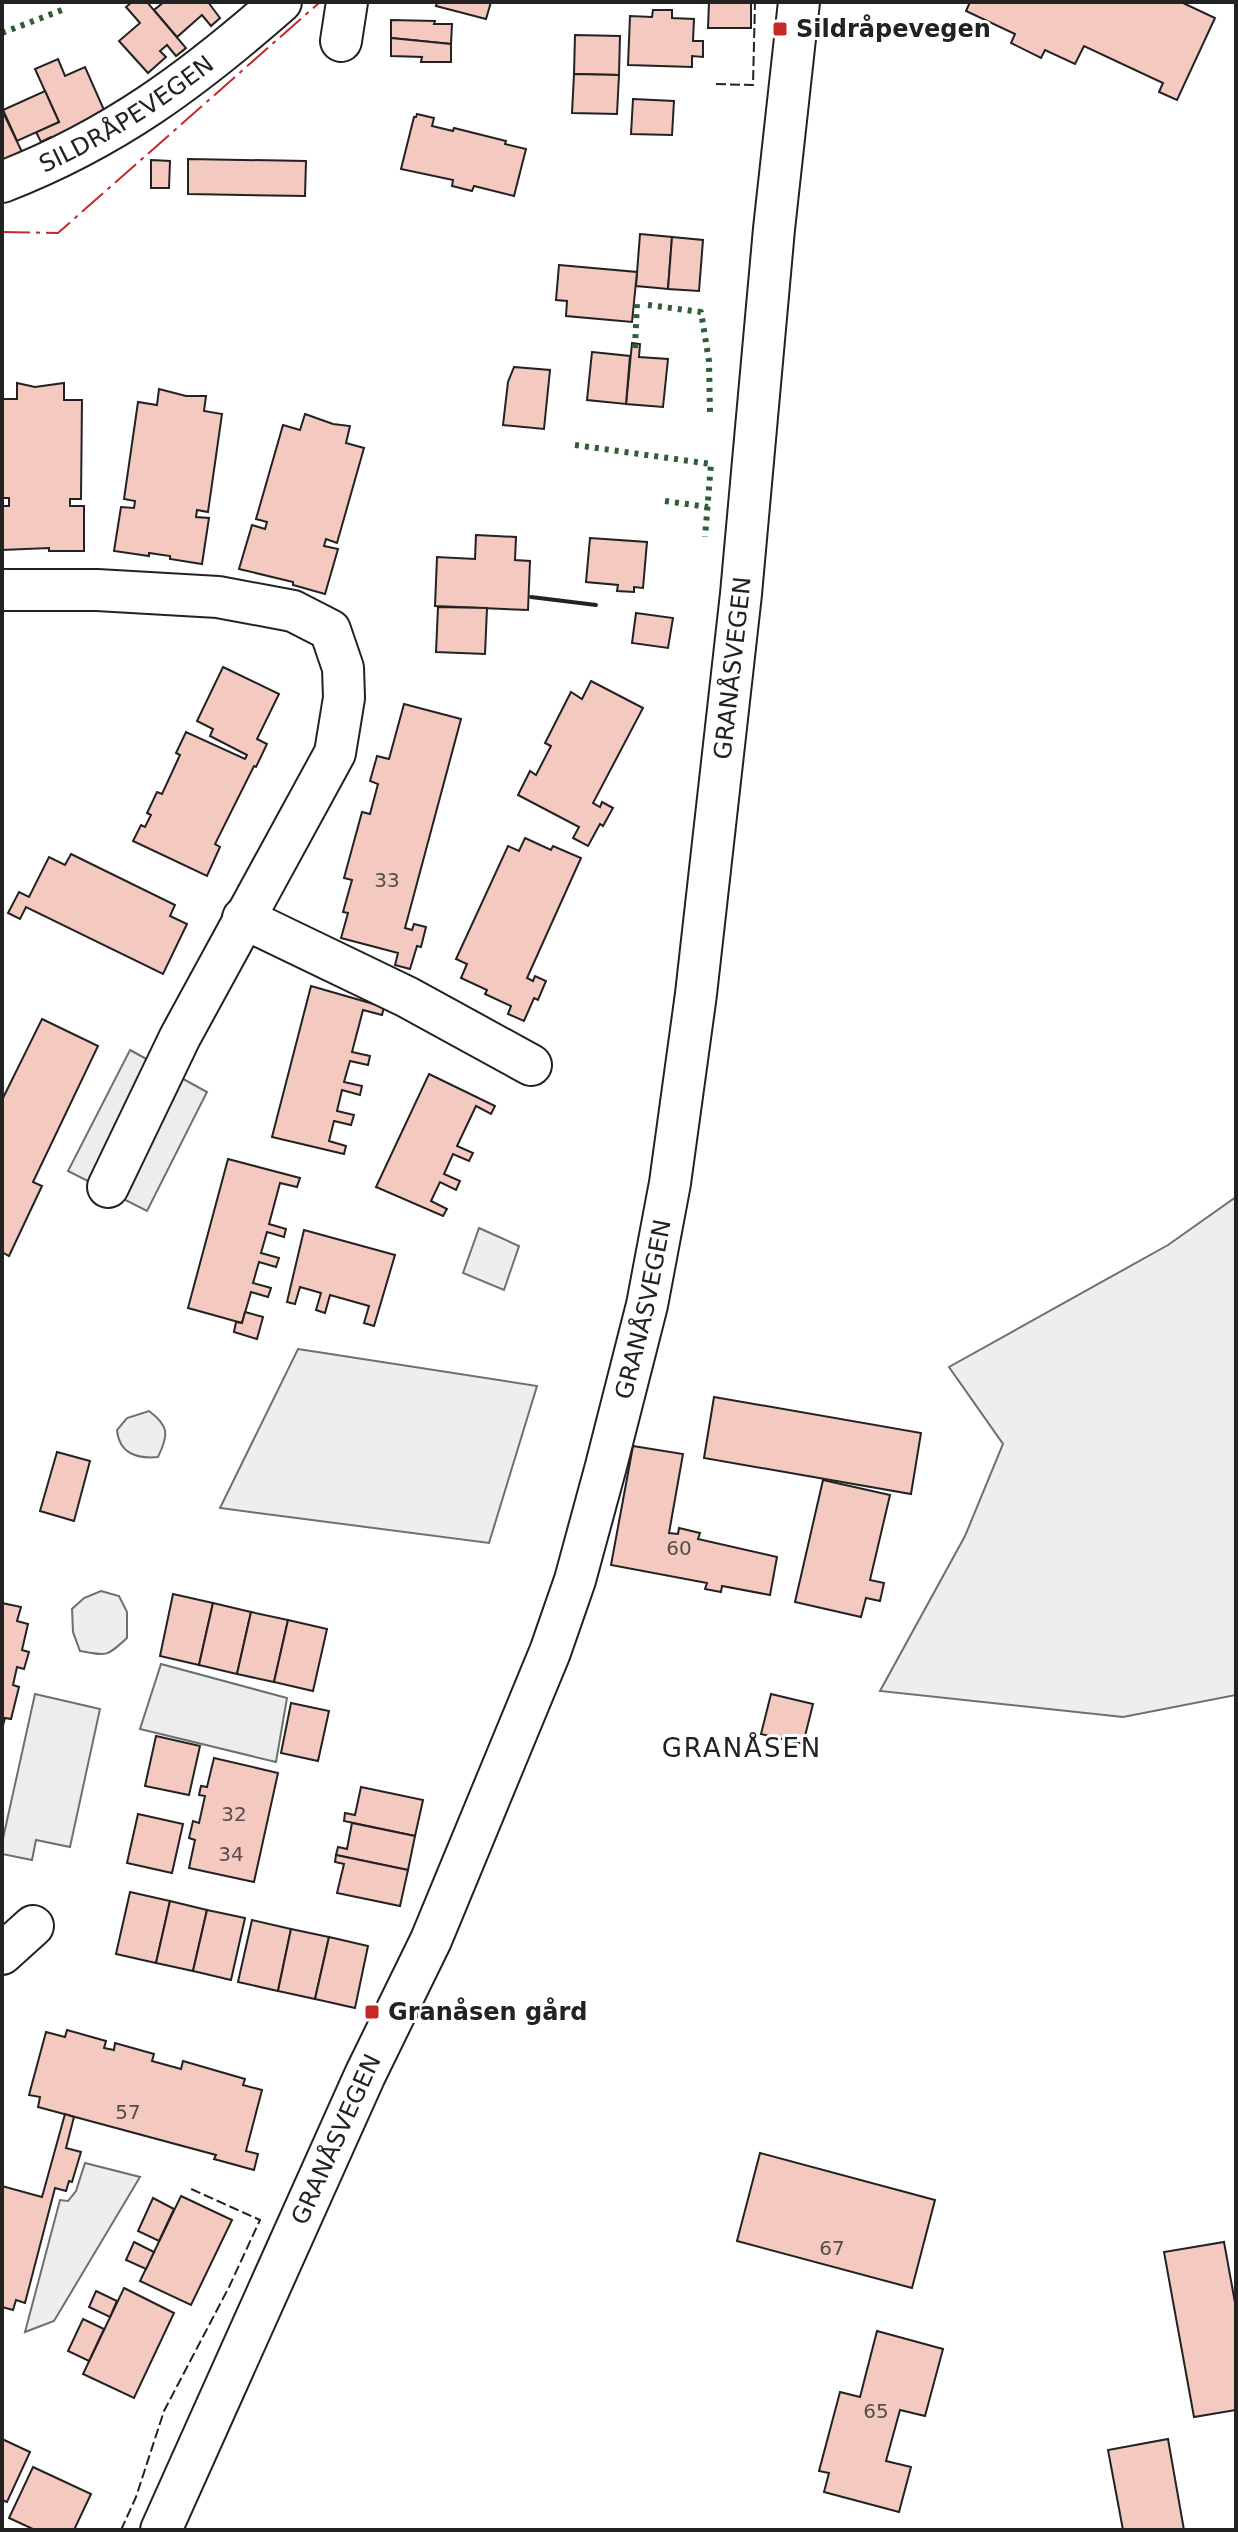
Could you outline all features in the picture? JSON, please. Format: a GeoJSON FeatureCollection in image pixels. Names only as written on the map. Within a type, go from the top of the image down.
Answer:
{"type":"FeatureCollection","features":[{"type":"Feature","properties":{"kind":"street","name":"SILDRÅPEVEGEN"},"geometry":{"type":"LineString","coordinates":[[2,182],[73,151],[136,115],[218,57],[281,2]]}},
{"type":"Feature","properties":{"kind":"street"},"geometry":{"type":"LineString","coordinates":[[341,41],[347,2]]}},
{"type":"Feature","properties":{"kind":"street","name":"GRANÅSVEGEN"},"geometry":{"type":"LineString","coordinates":[[161,2530],[359,2088],[431,1940],[550,1652],[575,1580],[606,1466],[653,1274],[670,1183],[696,994],[741,594],[774,229],[799,2]]}},
{"type":"Feature","properties":{"kind":"street"},"geometry":{"type":"LineString","coordinates":[[2,590],[97,590],[218,597],[293,611],[330,630],[343,668],[344,698],[335,753],[180,1037],[108,1187]]}},
{"type":"Feature","properties":{"kind":"street"},"geometry":{"type":"LineString","coordinates":[[243,918],[407,997],[531,1065]]}},
{"type":"Feature","properties":{"kind":"street"},"geometry":{"type":"LineString","coordinates":[[2,1954],[33,1926]]}},
{"type":"Feature","properties":{"kind":"shaded area"},"geometry":{"type":"Polygon","coordinates":[[[130,1050],[207,1092],[147,1211],[68,1171],[130,1050]]]}},
{"type":"Feature","properties":{"kind":"shaded area"},"geometry":{"type":"Polygon","coordinates":[[[1236,1197],[1236,1695],[1123,1717],[880,1691],[965,1536],[1003,1444],[949,1367],[1168,1245],[1236,1197]]]}},
{"type":"Feature","properties":{"kind":"shaded area"},"geometry":{"type":"Polygon","coordinates":[[[479,1228],[519,1246],[504,1290],[463,1273],[479,1228]]]}},
{"type":"Feature","properties":{"kind":"shaded area"},"geometry":{"type":"Polygon","coordinates":[[[298,1349],[537,1386],[489,1543],[220,1508],[298,1349]]]}},
{"type":"Feature","properties":{"kind":"shaded area"},"geometry":{"type":"Polygon","coordinates":[[[149,1411],[165,1431],[158,1457],[137,1456],[126,1450],[121,1445],[117,1430],[127,1418],[149,1411]]]}},
{"type":"Feature","properties":{"kind":"shaded area"},"geometry":{"type":"Polygon","coordinates":[[[101,1591],[119,1596],[127,1612],[127,1638],[106,1654],[80,1651],[73,1632],[72,1609],[84,1598],[101,1591]]]}},
{"type":"Feature","properties":{"kind":"shaded area"},"geometry":{"type":"Polygon","coordinates":[[[161,1664],[287,1698],[276,1762],[140,1729],[161,1664]]]}},
{"type":"Feature","properties":{"kind":"shaded area"},"geometry":{"type":"Polygon","coordinates":[[[35,1694],[100,1709],[70,1847],[36,1840],[32,1860],[2,1854],[2,1843],[35,1694]]]}},
{"type":"Feature","properties":{"kind":"shaded area"},"geometry":{"type":"Polygon","coordinates":[[[85,2163],[140,2177],[54,2321],[25,2332],[60,2200],[68,2201],[76,2191],[85,2163]]]}},
{"type":"Feature","properties":{"kind":"building"},"geometry":{"type":"Polygon","coordinates":[[[132,2],[147,2],[186,48],[176,56],[167,45],[160,51],[166,57],[148,73],[119,41],[140,23],[126,7],[132,2]]]}},
{"type":"Feature","properties":{"kind":"building"},"geometry":{"type":"Polygon","coordinates":[[[164,2],[208,2],[220,18],[211,26],[202,15],[177,37],[154,10],[164,2]]]}},
{"type":"Feature","properties":{"kind":"building"},"geometry":{"type":"Polygon","coordinates":[[[437,2],[491,2],[486,19],[436,6],[437,2]]]}},
{"type":"Feature","properties":{"kind":"building"},"geometry":{"type":"Polygon","coordinates":[[[709,2],[751,2],[751,28],[708,28],[709,2]]]}},
{"type":"Feature","properties":{"kind":"building"},"geometry":{"type":"Polygon","coordinates":[[[970,2],[1181,2],[1215,18],[1177,100],[1159,92],[1163,83],[1084,46],[1075,64],[1045,50],[1041,58],[1011,43],[1015,34],[966,11],[970,2]]]}},
{"type":"Feature","properties":{"kind":"building"},"geometry":{"type":"Polygon","coordinates":[[[653,10],[672,10],[672,18],[694,19],[693,41],[703,41],[703,57],[692,56],[692,67],[628,65],[630,16],[652,17],[653,10]]]}},
{"type":"Feature","properties":{"kind":"building"},"geometry":{"type":"Polygon","coordinates":[[[391,20],[452,24],[451,44],[391,38],[391,20]]]}},
{"type":"Feature","properties":{"kind":"building"},"geometry":{"type":"Polygon","coordinates":[[[575,35],[620,36],[619,75],[574,74],[575,35]]]}},
{"type":"Feature","properties":{"kind":"building"},"geometry":{"type":"Polygon","coordinates":[[[391,38],[451,44],[451,62],[421,62],[422,57],[391,56],[391,38]]]}},
{"type":"Feature","properties":{"kind":"building"},"geometry":{"type":"Polygon","coordinates":[[[58,59],[65,76],[85,67],[108,119],[54,143],[51,137],[41,142],[36,132],[59,122],[35,69],[58,59]]]}},
{"type":"Feature","properties":{"kind":"building"},"geometry":{"type":"Polygon","coordinates":[[[574,74],[619,75],[617,114],[572,113],[574,74]]]}},
{"type":"Feature","properties":{"kind":"building"},"geometry":{"type":"Polygon","coordinates":[[[45,91],[59,122],[17,141],[3,110],[45,91]]]}},
{"type":"Feature","properties":{"kind":"building"},"geometry":{"type":"Polygon","coordinates":[[[633,99],[674,101],[672,135],[631,134],[633,99]]]}},
{"type":"Feature","properties":{"kind":"building"},"geometry":{"type":"Polygon","coordinates":[[[2,110],[22,152],[2,161],[2,110]]]}},
{"type":"Feature","properties":{"kind":"building"},"geometry":{"type":"Polygon","coordinates":[[[417,114],[434,118],[432,126],[453,131],[454,128],[526,149],[514,196],[474,186],[472,191],[452,186],[453,180],[401,169],[417,114]]]}},
{"type":"Feature","properties":{"kind":"building"},"geometry":{"type":"Polygon","coordinates":[[[188,159],[306,161],[305,196],[188,194],[188,159]]]}},
{"type":"Feature","properties":{"kind":"building"},"geometry":{"type":"Polygon","coordinates":[[[151,160],[170,161],[169,188],[151,188],[151,160]]]}},
{"type":"Feature","properties":{"kind":"building"},"geometry":{"type":"Polygon","coordinates":[[[640,234],[672,237],[668,289],[636,286],[640,234]]]}},
{"type":"Feature","properties":{"kind":"building"},"geometry":{"type":"Polygon","coordinates":[[[672,237],[703,240],[699,291],[668,289],[672,237]]]}},
{"type":"Feature","properties":{"kind":"building"},"geometry":{"type":"Polygon","coordinates":[[[559,265],[637,272],[632,322],[566,316],[567,301],[556,300],[559,265]]]}},
{"type":"Feature","properties":{"kind":"building"},"geometry":{"type":"Polygon","coordinates":[[[632,343],[640,344],[639,357],[668,359],[663,407],[626,404],[632,343]]]}},
{"type":"Feature","properties":{"kind":"building"},"geometry":{"type":"Polygon","coordinates":[[[592,352],[630,356],[626,404],[587,400],[592,352]]]}},
{"type":"Feature","properties":{"kind":"building"},"geometry":{"type":"Polygon","coordinates":[[[514,367],[550,370],[544,429],[503,425],[508,382],[514,367]]]}},
{"type":"Feature","properties":{"kind":"building"},"geometry":{"type":"Polygon","coordinates":[[[17,383],[35,387],[64,383],[64,400],[82,400],[81,499],[70,499],[70,506],[84,506],[84,551],[49,551],[49,548],[2,550],[2,506],[9,506],[9,498],[2,498],[2,399],[17,399],[17,383]]]}},
{"type":"Feature","properties":{"kind":"building"},"geometry":{"type":"Polygon","coordinates":[[[159,389],[186,396],[206,396],[204,411],[222,414],[208,512],[197,510],[196,517],[209,518],[202,564],[170,559],[170,556],[114,551],[121,507],[134,508],[135,501],[124,499],[138,402],[157,405],[159,389]]]}},
{"type":"Feature","properties":{"kind":"building"},"geometry":{"type":"Polygon","coordinates":[[[305,414],[333,424],[350,426],[346,443],[364,448],[337,543],[326,539],[324,546],[338,549],[325,594],[293,585],[293,582],[239,569],[252,525],[265,529],[267,522],[256,519],[283,425],[300,430],[305,414]]]}},
{"type":"Feature","properties":{"kind":"building"},"geometry":{"type":"Polygon","coordinates":[[[476,535],[516,537],[515,560],[530,561],[528,610],[435,606],[437,557],[475,559],[476,535]]]}},
{"type":"Feature","properties":{"kind":"building"},"geometry":{"type":"Polygon","coordinates":[[[590,538],[647,542],[643,588],[634,587],[634,592],[617,591],[618,585],[586,582],[590,538]]]}},
{"type":"Feature","properties":{"kind":"building"},"geometry":{"type":"Polygon","coordinates":[[[438,607],[487,608],[485,654],[436,652],[438,607]]]}},
{"type":"Feature","properties":{"kind":"building"},"geometry":{"type":"Polygon","coordinates":[[[636,613],[673,618],[668,648],[632,643],[636,613]]]}},
{"type":"Feature","properties":{"kind":"building"},"geometry":{"type":"Polygon","coordinates":[[[223,667],[279,694],[257,739],[267,744],[215,844],[220,847],[207,876],[133,841],[141,825],[145,827],[151,815],[147,813],[157,792],[162,794],[180,755],[176,753],[186,732],[245,759],[247,755],[210,736],[213,729],[197,721],[223,667]]]}},
{"type":"Feature","properties":{"kind":"building"},"geometry":{"type":"Polygon","coordinates":[[[591,681],[643,708],[593,803],[600,807],[602,802],[613,808],[588,846],[573,838],[579,827],[518,795],[530,771],[536,775],[551,746],[545,743],[571,692],[582,699],[591,681]]]}},
{"type":"Feature","properties":{"kind":"building"},"geometry":{"type":"Polygon","coordinates":[[[404,704],[461,719],[405,928],[412,930],[414,924],[426,927],[421,947],[417,946],[410,969],[395,965],[398,953],[341,938],[348,913],[343,912],[352,880],[344,878],[362,812],[370,814],[378,784],[370,781],[377,756],[389,759],[404,704]]]}},
{"type":"Feature","properties":{"kind":"building"},"geometry":{"type":"Polygon","coordinates":[[[525,838],[551,850],[553,846],[581,858],[527,978],[533,981],[535,976],[546,981],[524,1021],[508,1014],[511,1006],[461,978],[467,964],[456,959],[508,846],[519,851],[525,838]]]}},
{"type":"Feature","properties":{"kind":"building"},"geometry":{"type":"Polygon","coordinates":[[[71,854],[175,905],[170,916],[187,924],[163,974],[26,907],[20,919],[8,913],[19,892],[29,897],[49,857],[65,865],[71,854]]]}},
{"type":"Feature","properties":{"kind":"building"},"geometry":{"type":"Polygon","coordinates":[[[311,986],[384,1007],[382,1015],[363,1010],[352,1052],[370,1056],[368,1065],[350,1061],[344,1082],[362,1086],[360,1095],[342,1090],[337,1111],[354,1115],[351,1125],[334,1121],[329,1141],[346,1146],[344,1154],[272,1137],[311,986]]]}},
{"type":"Feature","properties":{"kind":"building"},"geometry":{"type":"Polygon","coordinates":[[[42,1019],[98,1046],[33,1182],[42,1186],[9,1256],[2,1252],[2,1100],[42,1019]]]}},
{"type":"Feature","properties":{"kind":"building"},"geometry":{"type":"Polygon","coordinates":[[[429,1074],[495,1106],[491,1114],[476,1106],[457,1146],[473,1153],[469,1161],[453,1154],[444,1174],[460,1181],[456,1190],[440,1182],[431,1201],[447,1209],[443,1216],[376,1187],[429,1074]]]}},
{"type":"Feature","properties":{"kind":"building"},"geometry":{"type":"Polygon","coordinates":[[[228,1159],[300,1178],[297,1187],[280,1183],[269,1224],[286,1229],[284,1237],[267,1232],[261,1253],[279,1258],[276,1267],[259,1262],[253,1283],[271,1288],[268,1297],[251,1292],[242,1323],[188,1308],[228,1159]]]}},
{"type":"Feature","properties":{"kind":"building"},"geometry":{"type":"Polygon","coordinates":[[[304,1230],[395,1255],[374,1326],[364,1323],[369,1306],[330,1295],[325,1313],[316,1310],[321,1293],[300,1287],[295,1304],[287,1302],[304,1230]]]}},
{"type":"Feature","properties":{"kind":"building"},"geometry":{"type":"Polygon","coordinates":[[[245,1312],[263,1317],[257,1339],[234,1332],[236,1322],[242,1323],[245,1312]]]}},
{"type":"Feature","properties":{"kind":"building"},"geometry":{"type":"Polygon","coordinates":[[[714,1397],[921,1433],[911,1494],[704,1458],[714,1397]]]}},
{"type":"Feature","properties":{"kind":"building"},"geometry":{"type":"Polygon","coordinates":[[[633,1446],[683,1454],[669,1533],[678,1534],[679,1528],[700,1533],[698,1539],[777,1557],[770,1595],[722,1586],[721,1592],[705,1589],[707,1583],[611,1565],[633,1446]]]}},
{"type":"Feature","properties":{"kind":"building"},"geometry":{"type":"Polygon","coordinates":[[[57,1452],[90,1461],[74,1521],[40,1511],[57,1452]]]}},
{"type":"Feature","properties":{"kind":"building"},"geometry":{"type":"Polygon","coordinates":[[[823,1480],[890,1495],[870,1580],[884,1583],[880,1601],[866,1598],[861,1617],[795,1602],[823,1480]]]}},
{"type":"Feature","properties":{"kind":"building"},"geometry":{"type":"Polygon","coordinates":[[[173,1594],[213,1603],[199,1665],[160,1656],[173,1594]]]}},
{"type":"Feature","properties":{"kind":"building"},"geometry":{"type":"Polygon","coordinates":[[[2,1603],[21,1607],[17,1621],[28,1624],[22,1650],[29,1652],[24,1669],[17,1667],[13,1685],[19,1687],[11,1719],[5,1718],[2,1729],[2,1603]]]}},
{"type":"Feature","properties":{"kind":"building"},"geometry":{"type":"Polygon","coordinates":[[[213,1603],[251,1612],[237,1674],[199,1665],[213,1603]]]}},
{"type":"Feature","properties":{"kind":"building"},"geometry":{"type":"Polygon","coordinates":[[[251,1612],[288,1620],[274,1682],[237,1674],[251,1612]]]}},
{"type":"Feature","properties":{"kind":"building"},"geometry":{"type":"Polygon","coordinates":[[[288,1620],[327,1629],[313,1691],[274,1682],[288,1620]]]}},
{"type":"Feature","properties":{"kind":"building"},"geometry":{"type":"Polygon","coordinates":[[[771,1694],[813,1704],[803,1744],[761,1734],[771,1694]]]}},
{"type":"Feature","properties":{"kind":"building"},"geometry":{"type":"Polygon","coordinates":[[[291,1703],[329,1711],[318,1761],[281,1753],[291,1703]]]}},
{"type":"Feature","properties":{"kind":"building"},"geometry":{"type":"Polygon","coordinates":[[[156,1736],[200,1746],[189,1795],[145,1786],[156,1736]]]}},
{"type":"Feature","properties":{"kind":"building"},"geometry":{"type":"Polygon","coordinates":[[[214,1758],[278,1773],[254,1882],[189,1868],[195,1840],[189,1838],[193,1821],[199,1823],[205,1796],[199,1795],[201,1786],[207,1787],[214,1758]]]}},
{"type":"Feature","properties":{"kind":"building"},"geometry":{"type":"Polygon","coordinates":[[[361,1787],[423,1800],[415,1836],[344,1821],[345,1813],[355,1815],[361,1787]]]}},
{"type":"Feature","properties":{"kind":"building"},"geometry":{"type":"Polygon","coordinates":[[[138,1814],[183,1824],[172,1873],[127,1863],[138,1814]]]}},
{"type":"Feature","properties":{"kind":"building"},"geometry":{"type":"Polygon","coordinates":[[[352,1823],[415,1836],[408,1870],[336,1855],[338,1847],[347,1849],[352,1823]]]}},
{"type":"Feature","properties":{"kind":"building"},"geometry":{"type":"Polygon","coordinates":[[[336,1855],[408,1870],[400,1906],[337,1893],[344,1864],[335,1862],[336,1855]]]}},
{"type":"Feature","properties":{"kind":"building"},"geometry":{"type":"Polygon","coordinates":[[[130,1892],[170,1901],[156,1963],[116,1954],[130,1892]]]}},
{"type":"Feature","properties":{"kind":"building"},"geometry":{"type":"Polygon","coordinates":[[[170,1901],[207,1910],[193,1971],[156,1963],[170,1901]]]}},
{"type":"Feature","properties":{"kind":"building"},"geometry":{"type":"Polygon","coordinates":[[[207,1910],[245,1918],[231,1980],[193,1971],[207,1910]]]}},
{"type":"Feature","properties":{"kind":"building"},"geometry":{"type":"Polygon","coordinates":[[[252,1920],[291,1929],[278,1991],[238,1982],[252,1920]]]}},
{"type":"Feature","properties":{"kind":"building"},"geometry":{"type":"Polygon","coordinates":[[[291,1929],[329,1937],[315,1999],[278,1991],[291,1929]]]}},
{"type":"Feature","properties":{"kind":"building"},"geometry":{"type":"Polygon","coordinates":[[[329,1937],[368,1946],[355,2008],[315,1999],[329,1937]]]}},
{"type":"Feature","properties":{"kind":"building"},"geometry":{"type":"Polygon","coordinates":[[[67,2030],[106,2041],[104,2048],[114,2050],[115,2043],[154,2054],[152,2061],[181,2069],[183,2061],[245,2079],[243,2085],[262,2090],[246,2151],[258,2154],[254,2170],[214,2159],[216,2155],[38,2107],[40,2097],[29,2095],[46,2032],[65,2037],[67,2030]]]}},
{"type":"Feature","properties":{"kind":"building"},"geometry":{"type":"Polygon","coordinates":[[[65,2114],[74,2117],[66,2148],[81,2152],[72,2182],[69,2181],[66,2191],[55,2188],[25,2303],[16,2300],[13,2310],[2,2307],[2,2186],[42,2197],[65,2114]]]}},
{"type":"Feature","properties":{"kind":"building"},"geometry":{"type":"Polygon","coordinates":[[[760,2153],[935,2200],[912,2288],[737,2241],[760,2153]]]}},
{"type":"Feature","properties":{"kind":"building"},"geometry":{"type":"Polygon","coordinates":[[[181,2196],[232,2220],[191,2305],[140,2281],[181,2196]]]}},
{"type":"Feature","properties":{"kind":"building"},"geometry":{"type":"Polygon","coordinates":[[[153,2198],[174,2209],[159,2241],[138,2231],[153,2198]]]}},
{"type":"Feature","properties":{"kind":"building"},"geometry":{"type":"Polygon","coordinates":[[[134,2242],[154,2252],[146,2269],[126,2260],[134,2242]]]}},
{"type":"Feature","properties":{"kind":"building"},"geometry":{"type":"Polygon","coordinates":[[[1224,2242],[1236,2308],[1236,2410],[1194,2417],[1164,2252],[1224,2242]]]}},
{"type":"Feature","properties":{"kind":"building"},"geometry":{"type":"Polygon","coordinates":[[[124,2288],[174,2313],[134,2398],[83,2374],[124,2288]]]}},
{"type":"Feature","properties":{"kind":"building"},"geometry":{"type":"Polygon","coordinates":[[[96,2291],[117,2301],[110,2317],[89,2307],[96,2291]]]}},
{"type":"Feature","properties":{"kind":"building"},"geometry":{"type":"Polygon","coordinates":[[[83,2319],[104,2329],[89,2361],[68,2351],[83,2319]]]}},
{"type":"Feature","properties":{"kind":"building"},"geometry":{"type":"Polygon","coordinates":[[[877,2331],[943,2349],[925,2416],[900,2410],[886,2461],[911,2467],[899,2512],[824,2492],[829,2473],[819,2471],[840,2392],[860,2397],[877,2331]]]}},
{"type":"Feature","properties":{"kind":"building"},"geometry":{"type":"Polygon","coordinates":[[[2,2439],[30,2452],[7,2502],[2,2500],[2,2439]]]}},
{"type":"Feature","properties":{"kind":"building"},"geometry":{"type":"Polygon","coordinates":[[[1168,2439],[1184,2530],[1123,2530],[1108,2450],[1168,2439]]]}},
{"type":"Feature","properties":{"kind":"building"},"geometry":{"type":"Polygon","coordinates":[[[33,2467],[91,2494],[74,2530],[35,2530],[9,2518],[33,2467]]]}},
{"type":"Feature","properties":{"kind":"hedge"},"geometry":{"type":"LineString","coordinates":[[2,33],[62,10]]}},
{"type":"Feature","properties":{"kind":"hedge"},"geometry":{"type":"LineString","coordinates":[[635,348],[637,302]]}},
{"type":"Feature","properties":{"kind":"hedge"},"geometry":{"type":"LineString","coordinates":[[648,305],[701,312],[709,361],[710,413]]}},
{"type":"Feature","properties":{"kind":"hedge"},"geometry":{"type":"LineString","coordinates":[[575,445],[711,464],[705,537]]}},
{"type":"Feature","properties":{"kind":"hedge"},"geometry":{"type":"LineString","coordinates":[[665,501],[708,507]]}},
{"type":"Feature","properties":{"kind":"fence"},"geometry":{"type":"LineString","coordinates":[[716,84],[753,85],[755,2]]}},
{"type":"Feature","properties":{"kind":"fence"},"geometry":{"type":"LineString","coordinates":[[121,2530],[136,2497],[164,2411],[260,2220],[189,2188]]}},
{"type":"Feature","properties":{"kind":"wall"},"geometry":{"type":"LineString","coordinates":[[531,597],[596,605]]}},
{"type":"Feature","properties":{"kind":"power"},"geometry":{"type":"LineString","coordinates":[[2,232],[58,233],[320,2]]}},
{"type":"Feature","properties":{"kind":"place","name":"Sildråpevegen"},"geometry":{"type":"Point","coordinates":[780,29]}},
{"type":"Feature","properties":{"kind":"place","name":"Granåsen gård"},"geometry":{"type":"Point","coordinates":[372,2012]}},
{"type":"Feature","properties":{"kind":"district","name":"GRANÅSEN"},"geometry":{"type":"Point","coordinates":[742,1748]}}]}
